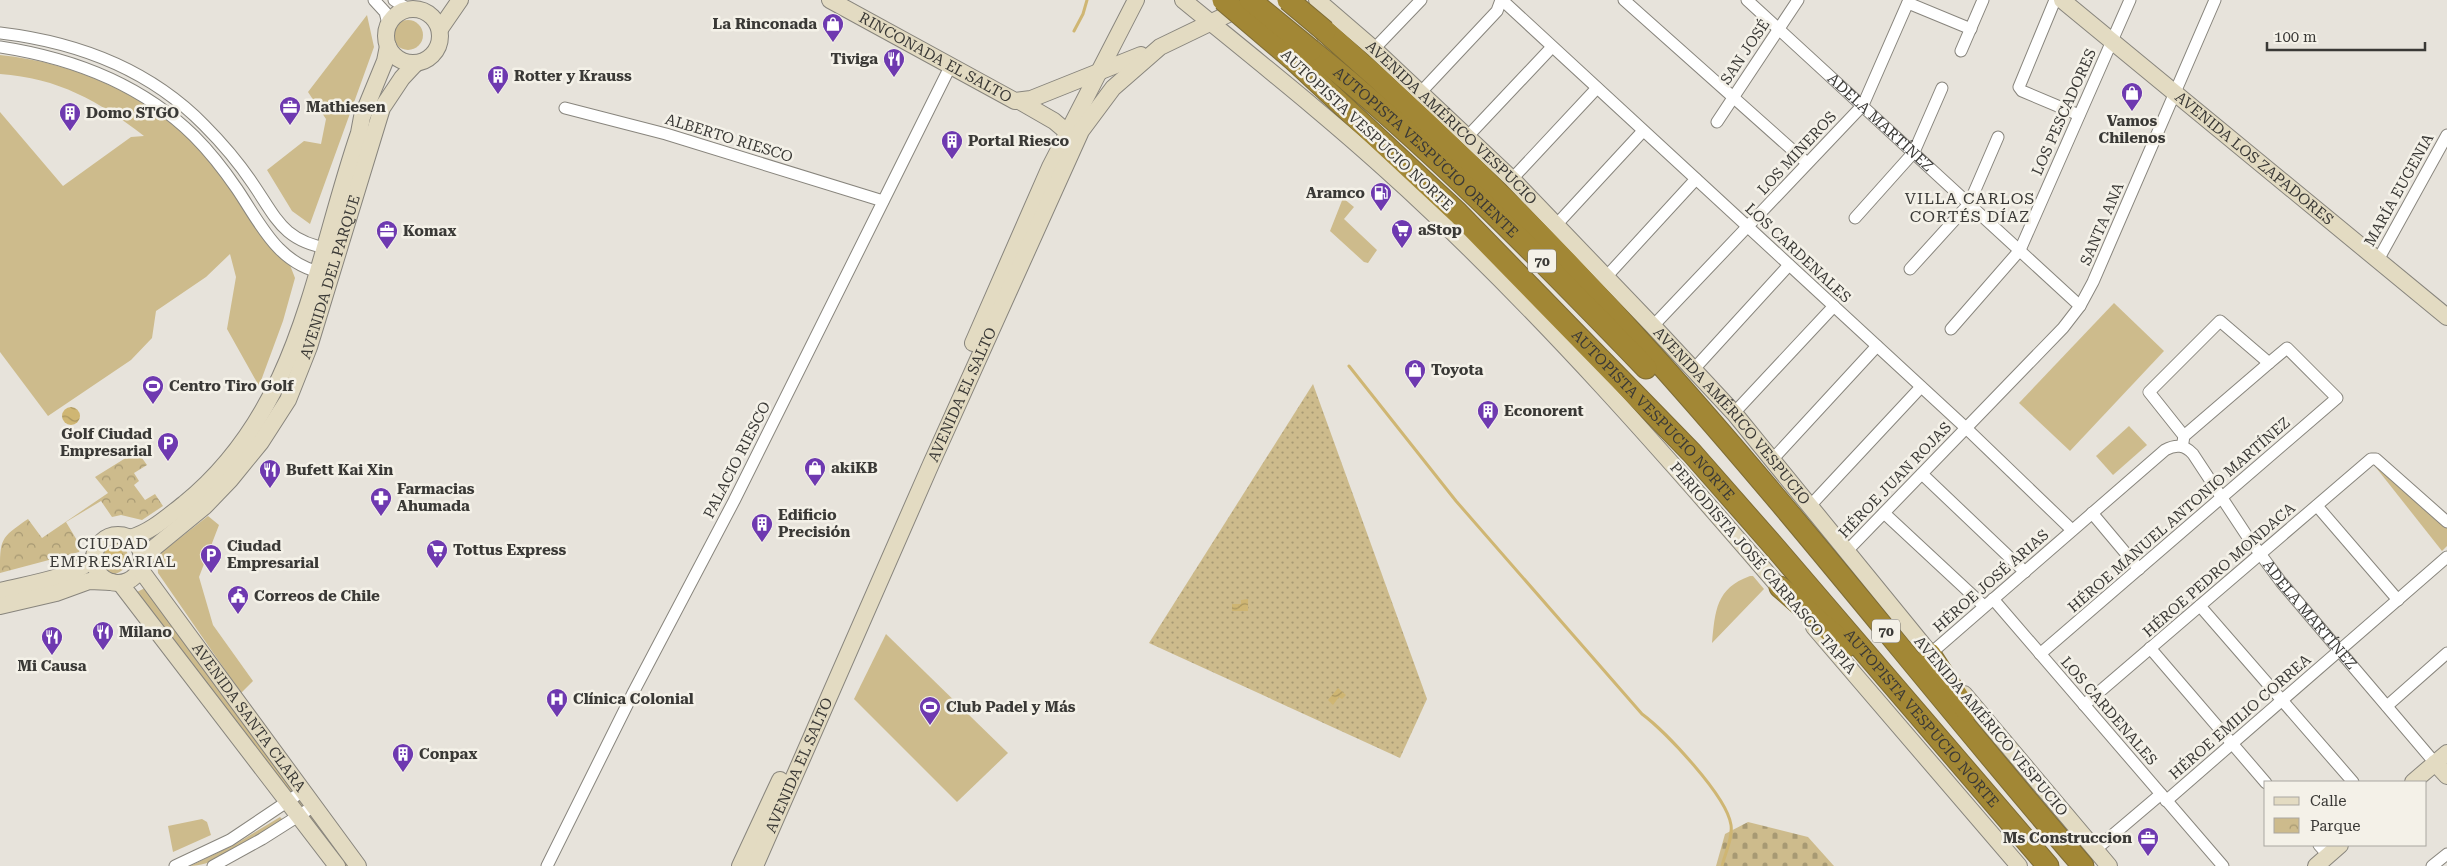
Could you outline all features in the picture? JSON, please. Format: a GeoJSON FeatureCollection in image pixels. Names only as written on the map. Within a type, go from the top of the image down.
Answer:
{"type":"FeatureCollection","features":[{"type":"Feature","properties":{"kind":"highway","name":"AUTOPISTA VESPUCIO NORTE"},"geometry":{"type":"LineString","coordinates":[[1223,0],[1304,57],[1692,453],[2048,866]]}},
{"type":"Feature","properties":{"kind":"highway","name":"AUTOPISTA VESPUCIO ORIENTE"},"geometry":{"type":"LineString","coordinates":[[1250,0],[1304,57],[1369,97],[1458,178],[1552,271],[1725,450],[1762,483]]}},
{"type":"Feature","properties":{"kind":"highway","name":"AUTOPISTA VESPUCIO NORTE"},"geometry":{"type":"LineString","coordinates":[[1288,0],[1333,26],[1424,120],[1566,260],[1656,358],[2008,780],[2089,858]]}},
{"type":"Feature","properties":{"kind":"highway"},"geometry":{"type":"LineString","coordinates":[[1780,587],[1893,686]]}},
{"type":"Feature","properties":{"kind":"highway"},"geometry":{"type":"LineString","coordinates":[[1930,654],[2008,780]]}},
{"type":"Feature","properties":{"kind":"main road"},"geometry":{"type":"LineString","coordinates":[[440,29],[460,0]]}},
{"type":"Feature","properties":{"kind":"main road","name":"RINCONADA EL SALTO"},"geometry":{"type":"LineString","coordinates":[[830,0],[1008,98],[1020,102],[1099,73],[1160,47]]}},
{"type":"Feature","properties":{"kind":"main road","name":"AVENIDA EL SALTO"},"geometry":{"type":"LineString","coordinates":[[740,866],[1068,132],[1136,0]]}},
{"type":"Feature","properties":{"kind":"main road","name":"PERIODISTA JOSÉ CARRASCO TAPIA"},"geometry":{"type":"LineString","coordinates":[[1183,0],[1383,167],[1486,267],[1640,425],[2019,866]]}},
{"type":"Feature","properties":{"kind":"main road","name":"AVENIDA EL SALTO"},"geometry":{"type":"LineString","coordinates":[[755,866],[931,464],[1081,131],[1113,88],[1160,47],[1258,0]]}},
{"type":"Feature","properties":{"kind":"main road","name":"AVENIDA AMÉRICO VESPUCIO"},"geometry":{"type":"LineString","coordinates":[[1317,0],[1333,26],[1374,49],[1512,179],[1607,276],[1694,369],[1734,413],[1808,507],[1930,654],[2089,858],[2109,866]]}},
{"type":"Feature","properties":{"kind":"main road"},"geometry":{"type":"LineString","coordinates":[[1333,26],[1337,0]]}},
{"type":"Feature","properties":{"kind":"main road","name":"AVENIDA LOS ZAPADORES"},"geometry":{"type":"LineString","coordinates":[[2062,0],[2447,317]]}},
{"type":"Feature","properties":{"kind":"main road"},"geometry":{"type":"LineString","coordinates":[[417,6],[430,14],[440,29],[440,43],[436,50],[424,61],[416,63],[399,59],[388,46],[386,32],[388,24],[396,14],[417,6]]}},
{"type":"Feature","properties":{"kind":"main road"},"geometry":{"type":"LineString","coordinates":[[1288,86],[1282,75],[1279,62],[1282,43],[1288,32],[1297,23],[1309,18],[1328,16],[1333,26]]}},
{"type":"Feature","properties":{"kind":"main road","name":"AVENIDA DEL PARQUE"},"geometry":{"type":"LineString","coordinates":[[140,567],[155,547],[191,519],[222,490],[271,429],[288,400],[302,367],[332,249],[362,117],[385,61],[388,46]]}},
{"type":"Feature","properties":{"kind":"main road","name":"AVENIDA DEL PARQUE"},"geometry":{"type":"LineString","coordinates":[[332,249],[382,108],[402,78],[416,63]]}},
{"type":"Feature","properties":{"kind":"main road"},"geometry":{"type":"LineString","coordinates":[[1020,102],[1054,121],[1068,132]]}},
{"type":"Feature","properties":{"kind":"main road","name":"AVENIDA DEL PARQUE"},"geometry":{"type":"LineString","coordinates":[[130,538],[150,529],[193,497],[219,471],[252,430],[280,380],[325,273]]}},
{"type":"Feature","properties":{"kind":"main road"},"geometry":{"type":"LineString","coordinates":[[0,590],[63,574],[88,564],[93,559],[97,545],[102,540],[116,535],[130,538],[140,549],[140,567],[134,577],[116,583],[89,581],[56,593],[0,606]]}},
{"type":"Feature","properties":{"kind":"main road"},"geometry":{"type":"LineString","coordinates":[[93,559],[99,574],[116,583]]}},
{"type":"Feature","properties":{"kind":"main road","name":"AVENIDA SANTA CLARA"},"geometry":{"type":"LineString","coordinates":[[140,567],[358,866]]}},
{"type":"Feature","properties":{"kind":"main road","name":"AVENIDA SANTA CLARA"},"geometry":{"type":"LineString","coordinates":[[116,583],[337,866]]}},
{"type":"Feature","properties":{"kind":"main road"},"geometry":{"type":"LineString","coordinates":[[2414,781],[2441,758]]}},
{"type":"Feature","properties":{"kind":"main road","name":"ADELA MARTÍNEZ"},"geometry":{"type":"LineString","coordinates":[[2441,758],[2447,776]]}},
{"type":"Feature","properties":{"kind":"street"},"geometry":{"type":"LineString","coordinates":[[374,0],[384,12],[388,24]]}},
{"type":"Feature","properties":{"kind":"street"},"geometry":{"type":"LineString","coordinates":[[394,0],[417,6]]}},
{"type":"Feature","properties":{"kind":"street"},"geometry":{"type":"LineString","coordinates":[[1374,49],[1421,0]]}},
{"type":"Feature","properties":{"kind":"street"},"geometry":{"type":"LineString","coordinates":[[1420,92],[1497,10],[1501,0]]}},
{"type":"Feature","properties":{"kind":"street","name":"LOS CARDENALES"},"geometry":{"type":"LineString","coordinates":[[1501,0],[1966,428],[2072,530]]}},
{"type":"Feature","properties":{"kind":"street"},"geometry":{"type":"LineString","coordinates":[[1624,0],[1807,163]]}},
{"type":"Feature","properties":{"kind":"street","name":"ADELA MARTÍNEZ"},"geometry":{"type":"LineString","coordinates":[[1746,0],[1779,28],[2080,306]]}},
{"type":"Feature","properties":{"kind":"street","name":"SAN JOSÉ"},"geometry":{"type":"LineString","coordinates":[[1717,122],[1798,0]]}},
{"type":"Feature","properties":{"kind":"street"},"geometry":{"type":"LineString","coordinates":[[1961,51],[1983,0]]}},
{"type":"Feature","properties":{"kind":"street"},"geometry":{"type":"LineString","coordinates":[[2055,0],[2019,87],[2022,91],[2079,115]]}},
{"type":"Feature","properties":{"kind":"street","name":"LOS PESCADORES"},"geometry":{"type":"LineString","coordinates":[[1950,329],[2020,250],[2130,0]]}},
{"type":"Feature","properties":{"kind":"street","name":"SANTA ANA"},"geometry":{"type":"LineString","coordinates":[[1966,428],[2063,328],[2080,306],[2097,274],[2215,0]]}},
{"type":"Feature","properties":{"kind":"street"},"geometry":{"type":"LineString","coordinates":[[1908,1],[1970,29]]}},
{"type":"Feature","properties":{"kind":"street","name":"LOS MINEROS"},"geometry":{"type":"LineString","coordinates":[[1653,326],[1863,105],[1908,1]]}},
{"type":"Feature","properties":{"kind":"street"},"geometry":{"type":"LineString","coordinates":[[0,33],[70,46],[95,54],[137,74],[193,114],[236,160],[278,224],[298,240],[332,249]]}},
{"type":"Feature","properties":{"kind":"street"},"geometry":{"type":"LineString","coordinates":[[18,50],[16,42],[23,36]]}},
{"type":"Feature","properties":{"kind":"street"},"geometry":{"type":"LineString","coordinates":[[1468,136],[1552,47]]}},
{"type":"Feature","properties":{"kind":"street"},"geometry":{"type":"LineString","coordinates":[[0,48],[55,58],[93,71],[123,85],[157,106],[182,125],[220,165],[266,235],[302,266],[325,273]]}},
{"type":"Feature","properties":{"kind":"street","name":"PALACIO RIESCO"},"geometry":{"type":"LineString","coordinates":[[547,866],[632,696],[734,501],[951,65]]}},
{"type":"Feature","properties":{"kind":"street"},"geometry":{"type":"LineString","coordinates":[[1512,179],[1597,88]]}},
{"type":"Feature","properties":{"kind":"street"},"geometry":{"type":"LineString","coordinates":[[1855,218],[1914,152],[1942,88]]}},
{"type":"Feature","properties":{"kind":"street"},"geometry":{"type":"LineString","coordinates":[[157,106],[168,104],[170,100],[168,95]]}},
{"type":"Feature","properties":{"kind":"street","name":"ALBERTO RIESCO"},"geometry":{"type":"LineString","coordinates":[[565,108],[666,134],[883,201]]}},
{"type":"Feature","properties":{"kind":"street"},"geometry":{"type":"LineString","coordinates":[[182,125],[181,114],[186,112],[193,114]]}},
{"type":"Feature","properties":{"kind":"street"},"geometry":{"type":"LineString","coordinates":[[1557,224],[1643,131]]}},
{"type":"Feature","properties":{"kind":"street","name":"MARÍA EUGENIA"},"geometry":{"type":"LineString","coordinates":[[2378,260],[2447,135]]}},
{"type":"Feature","properties":{"kind":"street"},"geometry":{"type":"LineString","coordinates":[[1910,269],[1969,204],[1998,137]]}},
{"type":"Feature","properties":{"kind":"street"},"geometry":{"type":"LineString","coordinates":[[1607,276],[1696,179]]}},
{"type":"Feature","properties":{"kind":"street"},"geometry":{"type":"LineString","coordinates":[[1694,369],[1789,265]]}},
{"type":"Feature","properties":{"kind":"street"},"geometry":{"type":"LineString","coordinates":[[1734,413],[1834,306]]}},
{"type":"Feature","properties":{"kind":"street","name":"ADELA MARTÍNEZ"},"geometry":{"type":"LineString","coordinates":[[2269,363],[2220,321],[2149,392],[2260,554],[2387,706],[2441,758]]}},
{"type":"Feature","properties":{"kind":"street"},"geometry":{"type":"LineString","coordinates":[[1772,461],[1877,346]]}},
{"type":"Feature","properties":{"kind":"street","name":"HÉROE JOSÉ ARIAS"},"geometry":{"type":"LineString","coordinates":[[1930,654],[2165,450],[2183,441],[2286,348],[2337,398]]}},
{"type":"Feature","properties":{"kind":"street"},"geometry":{"type":"LineString","coordinates":[[1808,507],[1921,387]]}},
{"type":"Feature","properties":{"kind":"street","name":"HÉROE MANUEL ANTONIO MARTÍNEZ"},"geometry":{"type":"LineString","coordinates":[[2040,654],[2337,398]]}},
{"type":"Feature","properties":{"kind":"street","name":"HÉROE JUAN ROJAS"},"geometry":{"type":"LineString","coordinates":[[1846,552],[1966,428]]}},
{"type":"Feature","properties":{"kind":"street","name":"HÉROE PEDRO MONDACA"},"geometry":{"type":"LineString","coordinates":[[2084,705],[2374,459],[2447,522]]}},
{"type":"Feature","properties":{"kind":"street"},"geometry":{"type":"LineString","coordinates":[[1922,474],[2024,572]]}},
{"type":"Feature","properties":{"kind":"street"},"geometry":{"type":"LineString","coordinates":[[2317,506],[2398,600]]}},
{"type":"Feature","properties":{"kind":"street","name":"LOS CARDENALES"},"geometry":{"type":"LineString","coordinates":[[1884,512],[1988,603],[2040,654],[2223,866]]}},
{"type":"Feature","properties":{"kind":"street"},"geometry":{"type":"LineString","coordinates":[[2092,513],[2139,569]]}},
{"type":"Feature","properties":{"kind":"street","name":"HÉROE EMILIO CORREA"},"geometry":{"type":"LineString","coordinates":[[2089,858],[2232,744],[2447,557]]}},
{"type":"Feature","properties":{"kind":"street"},"geometry":{"type":"LineString","coordinates":[[2200,606],[2352,781]]}},
{"type":"Feature","properties":{"kind":"street"},"geometry":{"type":"LineString","coordinates":[[2150,648],[2264,781]]}},
{"type":"Feature","properties":{"kind":"street"},"geometry":{"type":"LineString","coordinates":[[2387,706],[2447,653]]}},
{"type":"Feature","properties":{"kind":"street"},"geometry":{"type":"LineString","coordinates":[[174,866],[230,840],[303,791]]}},
{"type":"Feature","properties":{"kind":"street"},"geometry":{"type":"LineString","coordinates":[[213,866],[314,806]]}},
{"type":"Feature","properties":{"kind":"street"},"geometry":{"type":"LineString","coordinates":[[2432,866],[2447,854]]}},
{"type":"Feature","properties":{"kind":"green space"},"geometry":{"type":"Polygon","coordinates":[[[367,15],[374,47],[310,224],[292,211],[267,170],[304,141],[321,144],[326,119],[308,92],[367,15]]]}},
{"type":"Feature","properties":{"kind":"green space"},"geometry":{"type":"Polygon","coordinates":[[[408,20],[414,21],[422,29],[422,41],[414,49],[408,50],[402,49],[394,41],[393,35],[394,29],[402,21],[408,20]]]}},
{"type":"Feature","properties":{"kind":"green space"},"geometry":{"type":"Polygon","coordinates":[[[0,55],[29,59],[57,66],[84,74],[110,85],[159,114],[208,156],[288,260],[295,278],[283,321],[259,386],[227,329],[236,277],[230,254],[206,277],[156,311],[152,338],[131,360],[48,416],[0,352],[0,112],[63,186],[131,137],[144,136],[111,112],[77,93],[41,80],[0,74],[0,55]]]}},
{"type":"Feature","properties":{"kind":"green space"},"geometry":{"type":"Polygon","coordinates":[[[1343,198],[1354,207],[1344,219],[1377,250],[1368,263],[1364,262],[1330,231],[1343,198]]]}},
{"type":"Feature","properties":{"kind":"green space"},"geometry":{"type":"Polygon","coordinates":[[[2114,303],[2164,351],[2070,451],[2019,403],[2114,303]]]}},
{"type":"Feature","properties":{"kind":"green space"},"geometry":{"type":"Polygon","coordinates":[[[1313,384],[1427,699],[1400,758],[1149,643],[1313,384]]]}},
{"type":"Feature","properties":{"kind":"green space"},"geometry":{"type":"Polygon","coordinates":[[[2129,426],[2147,445],[2113,475],[2096,456],[2129,426]]]}},
{"type":"Feature","properties":{"kind":"green space"},"geometry":{"type":"Polygon","coordinates":[[[137,451],[147,465],[134,473],[139,481],[134,485],[145,500],[155,494],[163,506],[142,520],[121,515],[112,517],[101,501],[66,522],[81,547],[79,552],[0,573],[1,546],[7,535],[28,519],[42,538],[108,493],[95,477],[137,451]]]}},
{"type":"Feature","properties":{"kind":"green space"},"geometry":{"type":"Polygon","coordinates":[[[2374,465],[2447,528],[2447,546],[2442,551],[2374,465]]]}},
{"type":"Feature","properties":{"kind":"green space"},"geometry":{"type":"Polygon","coordinates":[[[208,516],[219,525],[199,577],[213,625],[253,681],[241,693],[158,573],[157,556],[208,516]]]}},
{"type":"Feature","properties":{"kind":"green space"},"geometry":{"type":"Polygon","coordinates":[[[112,542],[123,547],[128,558],[123,569],[112,574],[101,569],[96,558],[101,547],[112,542]]]}},
{"type":"Feature","properties":{"kind":"green space"},"geometry":{"type":"Polygon","coordinates":[[[1753,576],[1764,589],[1712,643],[1714,621],[1719,602],[1730,587],[1753,576]]]}},
{"type":"Feature","properties":{"kind":"green space"},"geometry":{"type":"Polygon","coordinates":[[[145,588],[350,866],[343,866],[137,592],[145,588]]]}},
{"type":"Feature","properties":{"kind":"green space","name":"Club Padel y Más"},"geometry":{"type":"Polygon","coordinates":[[[886,634],[1008,753],[957,802],[854,699],[886,634]]]}},
{"type":"Feature","properties":{"kind":"green space"},"geometry":{"type":"Polygon","coordinates":[[[280,817],[283,820],[238,849],[213,861],[190,866],[234,845],[280,817]]]}},
{"type":"Feature","properties":{"kind":"green space"},"geometry":{"type":"Polygon","coordinates":[[[202,819],[207,822],[211,835],[173,852],[168,826],[202,819]]]}},
{"type":"Feature","properties":{"kind":"green space"},"geometry":{"type":"Polygon","coordinates":[[[1748,822],[1808,837],[1834,866],[1716,866],[1725,834],[1748,822]]]}},
{"type":"Feature","properties":{"kind":"water"},"geometry":{"type":"Polygon","coordinates":[[[67,407],[75,407],[80,412],[78,423],[67,425],[62,420],[62,412],[67,407]]]}},
{"type":"Feature","properties":{"kind":"water"},"geometry":{"type":"Polygon","coordinates":[[[113,547],[121,550],[124,558],[121,566],[113,569],[105,566],[102,558],[105,550],[113,547]]]}},
{"type":"Feature","properties":{"kind":"water"},"geometry":{"type":"Polygon","coordinates":[[[1248,599],[1248,611],[1232,611],[1232,604],[1241,604],[1241,600],[1248,599]]]}},
{"type":"Feature","properties":{"kind":"water"},"geometry":{"type":"Polygon","coordinates":[[[1338,688],[1346,695],[1342,699],[1339,697],[1333,705],[1328,700],[1338,688]]]}},
{"type":"Feature","properties":{"kind":"waterway"},"geometry":{"type":"LineString","coordinates":[[1074,31],[1083,14],[1087,0]]}},
{"type":"Feature","properties":{"kind":"waterway"},"geometry":{"type":"LineString","coordinates":[[1349,366],[1456,501],[1642,714],[1665,734],[1694,765],[1719,798],[1731,825],[1730,840],[1722,866]]}},
{"type":"Feature","properties":{"kind":"place","name":"La Rinconada"},"geometry":{"type":"Point","coordinates":[833,43]}},
{"type":"Feature","properties":{"kind":"place","name":"Tiviga"},"geometry":{"type":"Point","coordinates":[894,78]}},
{"type":"Feature","properties":{"kind":"place","name":"Rotter y Krauss"},"geometry":{"type":"Point","coordinates":[498,95]}},
{"type":"Feature","properties":{"kind":"place","name":"Vamos Chilenos"},"geometry":{"type":"Point","coordinates":[2132,112]}},
{"type":"Feature","properties":{"kind":"place","name":"Mathiesen"},"geometry":{"type":"Point","coordinates":[290,126]}},
{"type":"Feature","properties":{"kind":"place","name":"Domo STGO"},"geometry":{"type":"Point","coordinates":[70,132]}},
{"type":"Feature","properties":{"kind":"place","name":"Portal Riesco"},"geometry":{"type":"Point","coordinates":[952,160]}},
{"type":"Feature","properties":{"kind":"place","name":"Aramco"},"geometry":{"type":"Point","coordinates":[1381,212]}},
{"type":"Feature","properties":{"kind":"place","name":"aStop"},"geometry":{"type":"Point","coordinates":[1402,249]}},
{"type":"Feature","properties":{"kind":"place","name":"Komax"},"geometry":{"type":"Point","coordinates":[387,250]}},
{"type":"Feature","properties":{"kind":"place","name":"Toyota"},"geometry":{"type":"Point","coordinates":[1415,389]}},
{"type":"Feature","properties":{"kind":"place","name":"Centro Tiro Golf"},"geometry":{"type":"Point","coordinates":[153,405]}},
{"type":"Feature","properties":{"kind":"place","name":"Econorent"},"geometry":{"type":"Point","coordinates":[1488,430]}},
{"type":"Feature","properties":{"kind":"place","name":"Golf Ciudad Empresarial"},"geometry":{"type":"Point","coordinates":[168,462]}},
{"type":"Feature","properties":{"kind":"place","name":"akiKB"},"geometry":{"type":"Point","coordinates":[815,487]}},
{"type":"Feature","properties":{"kind":"place","name":"Bufett Kai Xin"},"geometry":{"type":"Point","coordinates":[270,489]}},
{"type":"Feature","properties":{"kind":"place","name":"Farmacias Ahumada"},"geometry":{"type":"Point","coordinates":[381,517]}},
{"type":"Feature","properties":{"kind":"place","name":"Edificio Precisión"},"geometry":{"type":"Point","coordinates":[762,543]}},
{"type":"Feature","properties":{"kind":"place","name":"Tottus Express"},"geometry":{"type":"Point","coordinates":[437,569]}},
{"type":"Feature","properties":{"kind":"place","name":"Ciudad Empresarial"},"geometry":{"type":"Point","coordinates":[211,574]}},
{"type":"Feature","properties":{"kind":"place","name":"Correos de Chile"},"geometry":{"type":"Point","coordinates":[238,615]}},
{"type":"Feature","properties":{"kind":"place","name":"Milano"},"geometry":{"type":"Point","coordinates":[103,651]}},
{"type":"Feature","properties":{"kind":"place","name":"Mi Causa"},"geometry":{"type":"Point","coordinates":[52,656]}},
{"type":"Feature","properties":{"kind":"place","name":"Clínica Colonial"},"geometry":{"type":"Point","coordinates":[557,718]}},
{"type":"Feature","properties":{"kind":"place","name":"Club Padel y Más"},"geometry":{"type":"Point","coordinates":[930,726]}},
{"type":"Feature","properties":{"kind":"place","name":"Conpax"},"geometry":{"type":"Point","coordinates":[403,773]}},
{"type":"Feature","properties":{"kind":"place","name":"Ms Construccion"},"geometry":{"type":"Point","coordinates":[2148,857]}},
{"type":"Feature","properties":{"kind":"district","name":"VILLA CARLOS CORTÉS DÍAZ"},"geometry":{"type":"Point","coordinates":[1970,207]}},
{"type":"Feature","properties":{"kind":"district","name":"CIUDAD EMPRESARIAL"},"geometry":{"type":"Point","coordinates":[113,552]}}]}
